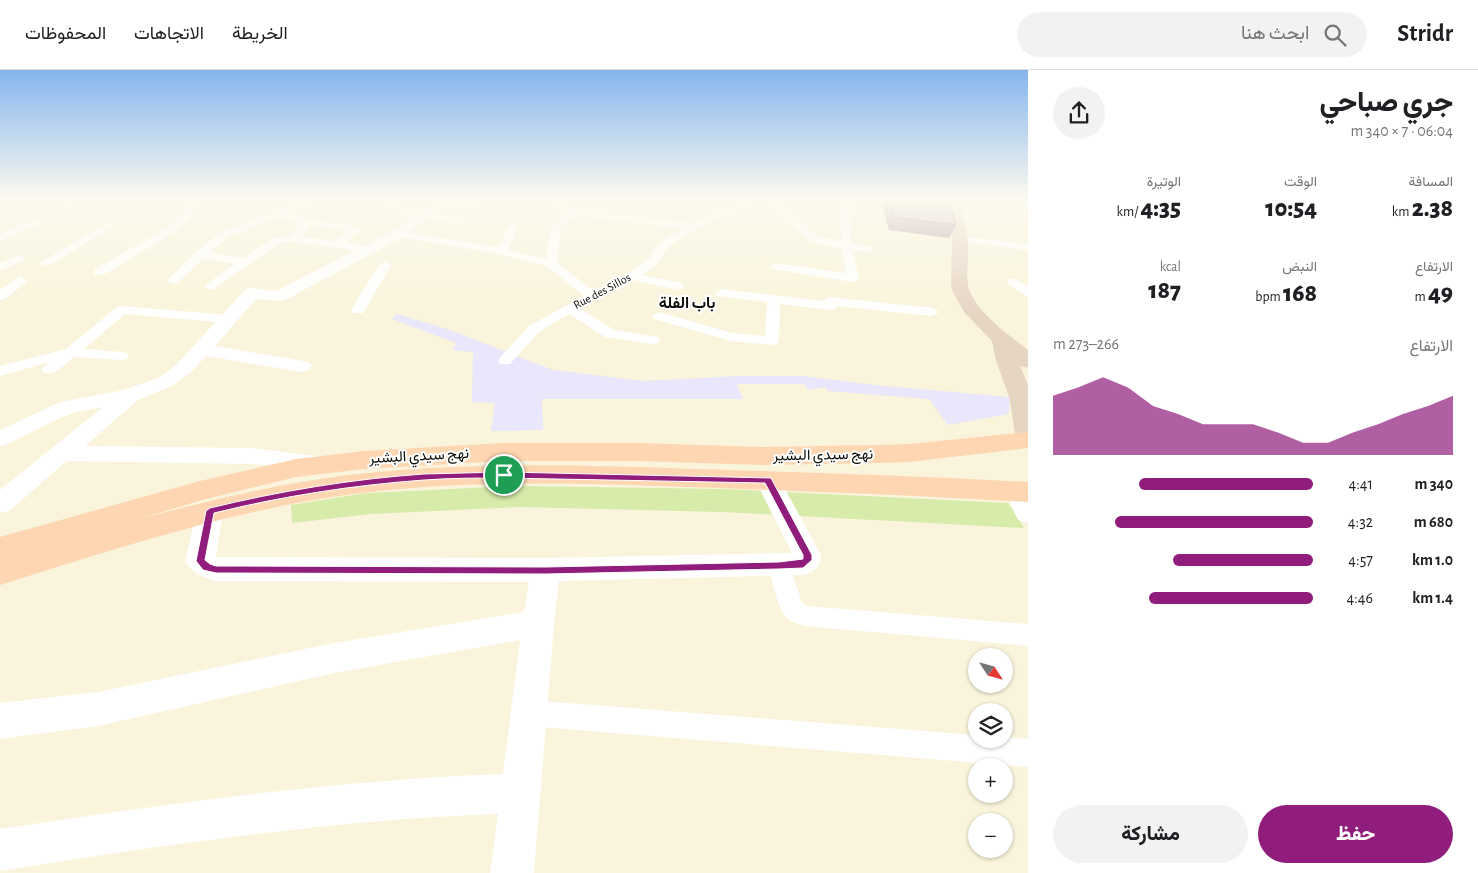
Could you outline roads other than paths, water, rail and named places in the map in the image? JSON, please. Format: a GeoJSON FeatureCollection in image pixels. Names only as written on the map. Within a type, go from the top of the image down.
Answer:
{"type":"FeatureCollection","features":[{"type":"Feature","properties":{"kind":"main road"},"geometry":{"type":"LineString","coordinates":[[960,239],[959,281],[962,293],[968,304],[1002,340],[1028,362]]}},
{"type":"Feature","properties":{"kind":"main road"},"geometry":{"type":"LineString","coordinates":[[1002,340],[1007,360],[1022,400],[1028,434]]}},
{"type":"Feature","properties":{"kind":"main road","name":"نهج سيدي البشير"},"geometry":{"type":"LineString","coordinates":[[0,572],[250,501],[340,486],[424,477],[503,463],[646,452],[763,456],[909,453],[1028,440]]}},
{"type":"Feature","properties":{"kind":"main road","name":"نهج سيدي البشير"},"geometry":{"type":"LineString","coordinates":[[0,549],[200,491],[322,464],[409,456],[1025,499]]}},
{"type":"Feature","properties":{"kind":"street"},"geometry":{"type":"LineString","coordinates":[[46,263],[86,237]]}},
{"type":"Feature","properties":{"kind":"street"},"geometry":{"type":"LineString","coordinates":[[99,272],[158,237]]}},
{"type":"Feature","properties":{"kind":"street"},"geometry":{"type":"LineString","coordinates":[[172,280],[221,237]]}},
{"type":"Feature","properties":{"kind":"street"},"geometry":{"type":"LineString","coordinates":[[338,244],[345,237]]}},
{"type":"Feature","properties":{"kind":"street"},"geometry":{"type":"LineString","coordinates":[[0,439],[68,407],[129,396],[173,378],[252,292],[279,296],[391,237]]}},
{"type":"Feature","properties":{"kind":"street"},"geometry":{"type":"LineString","coordinates":[[419,237],[502,251],[551,264],[580,288],[594,296]]}},
{"type":"Feature","properties":{"kind":"street"},"geometry":{"type":"LineString","coordinates":[[502,251],[508,237]]}},
{"type":"Feature","properties":{"kind":"street"},"geometry":{"type":"LineString","coordinates":[[551,264],[554,237]]}},
{"type":"Feature","properties":{"kind":"street","name":"Rue des Sillos"},"geometry":{"type":"LineString","coordinates":[[505,362],[534,330],[569,308],[632,276],[654,261],[662,246],[675,237]]}},
{"type":"Feature","properties":{"kind":"street"},"geometry":{"type":"LineString","coordinates":[[813,237],[816,240],[868,250]]}},
{"type":"Feature","properties":{"kind":"street"},"geometry":{"type":"LineString","coordinates":[[776,267],[854,278],[846,246],[846,237]]}},
{"type":"Feature","properties":{"kind":"street"},"geometry":{"type":"LineString","coordinates":[[210,286],[277,240],[293,239],[338,244],[365,250]]}},
{"type":"Feature","properties":{"kind":"street"},"geometry":{"type":"LineString","coordinates":[[960,239],[1023,247],[1028,253]]}},
{"type":"Feature","properties":{"kind":"street"},"geometry":{"type":"LineString","coordinates":[[200,254],[246,262]]}},
{"type":"Feature","properties":{"kind":"street"},"geometry":{"type":"LineString","coordinates":[[0,267],[20,258]]}},
{"type":"Feature","properties":{"kind":"street"},"geometry":{"type":"LineString","coordinates":[[358,310],[385,265]]}},
{"type":"Feature","properties":{"kind":"street"},"geometry":{"type":"LineString","coordinates":[[632,276],[678,286]]}},
{"type":"Feature","properties":{"kind":"street"},"geometry":{"type":"LineString","coordinates":[[0,279],[21,280],[0,296]]}},
{"type":"Feature","properties":{"kind":"street"},"geometry":{"type":"LineString","coordinates":[[1014,282],[1028,293]]}},
{"type":"Feature","properties":{"kind":"street"},"geometry":{"type":"LineString","coordinates":[[721,293],[830,306],[829,301],[932,312]]}},
{"type":"Feature","properties":{"kind":"street"},"geometry":{"type":"LineString","coordinates":[[659,316],[731,336],[772,341],[774,300]]}},
{"type":"Feature","properties":{"kind":"street"},"geometry":{"type":"LineString","coordinates":[[569,308],[610,334],[653,340]]}},
{"type":"Feature","properties":{"kind":"street"},"geometry":{"type":"LineString","coordinates":[[48,370],[122,310],[228,319]]}},
{"type":"Feature","properties":{"kind":"street"},"geometry":{"type":"LineString","coordinates":[[200,349],[302,366]]}},
{"type":"Feature","properties":{"kind":"street"},"geometry":{"type":"LineString","coordinates":[[0,371],[70,352],[122,356]]}},
{"type":"Feature","properties":{"kind":"street"},"geometry":{"type":"LineString","coordinates":[[0,504],[129,396]]}},
{"type":"Feature","properties":{"kind":"street"},"geometry":{"type":"LineString","coordinates":[[61,453],[253,456],[322,464]]}},
{"type":"Feature","properties":{"kind":"street"},"geometry":{"type":"LineString","coordinates":[[210,511],[200,561],[211,569],[546,570],[803,564],[808,558],[768,480]]}},
{"type":"Feature","properties":{"kind":"street"},"geometry":{"type":"LineString","coordinates":[[779,565],[792,607],[796,612],[805,616],[969,632],[1028,635]]}},
{"type":"Feature","properties":{"kind":"street"},"geometry":{"type":"LineString","coordinates":[[512,873],[538,624],[546,570]]}},
{"type":"Feature","properties":{"kind":"street"},"geometry":{"type":"LineString","coordinates":[[0,720],[98,709],[334,658],[468,634],[538,624]]}},
{"type":"Feature","properties":{"kind":"street"},"geometry":{"type":"LineString","coordinates":[[529,713],[1028,753]]}},
{"type":"Feature","properties":{"kind":"street"},"geometry":{"type":"LineString","coordinates":[[0,850],[192,820],[302,807],[413,797],[520,793]]}},
{"type":"Feature","properties":{"kind":"district","name":"باب الفلة"},"geometry":{"type":"Point","coordinates":[687,303]}}]}
